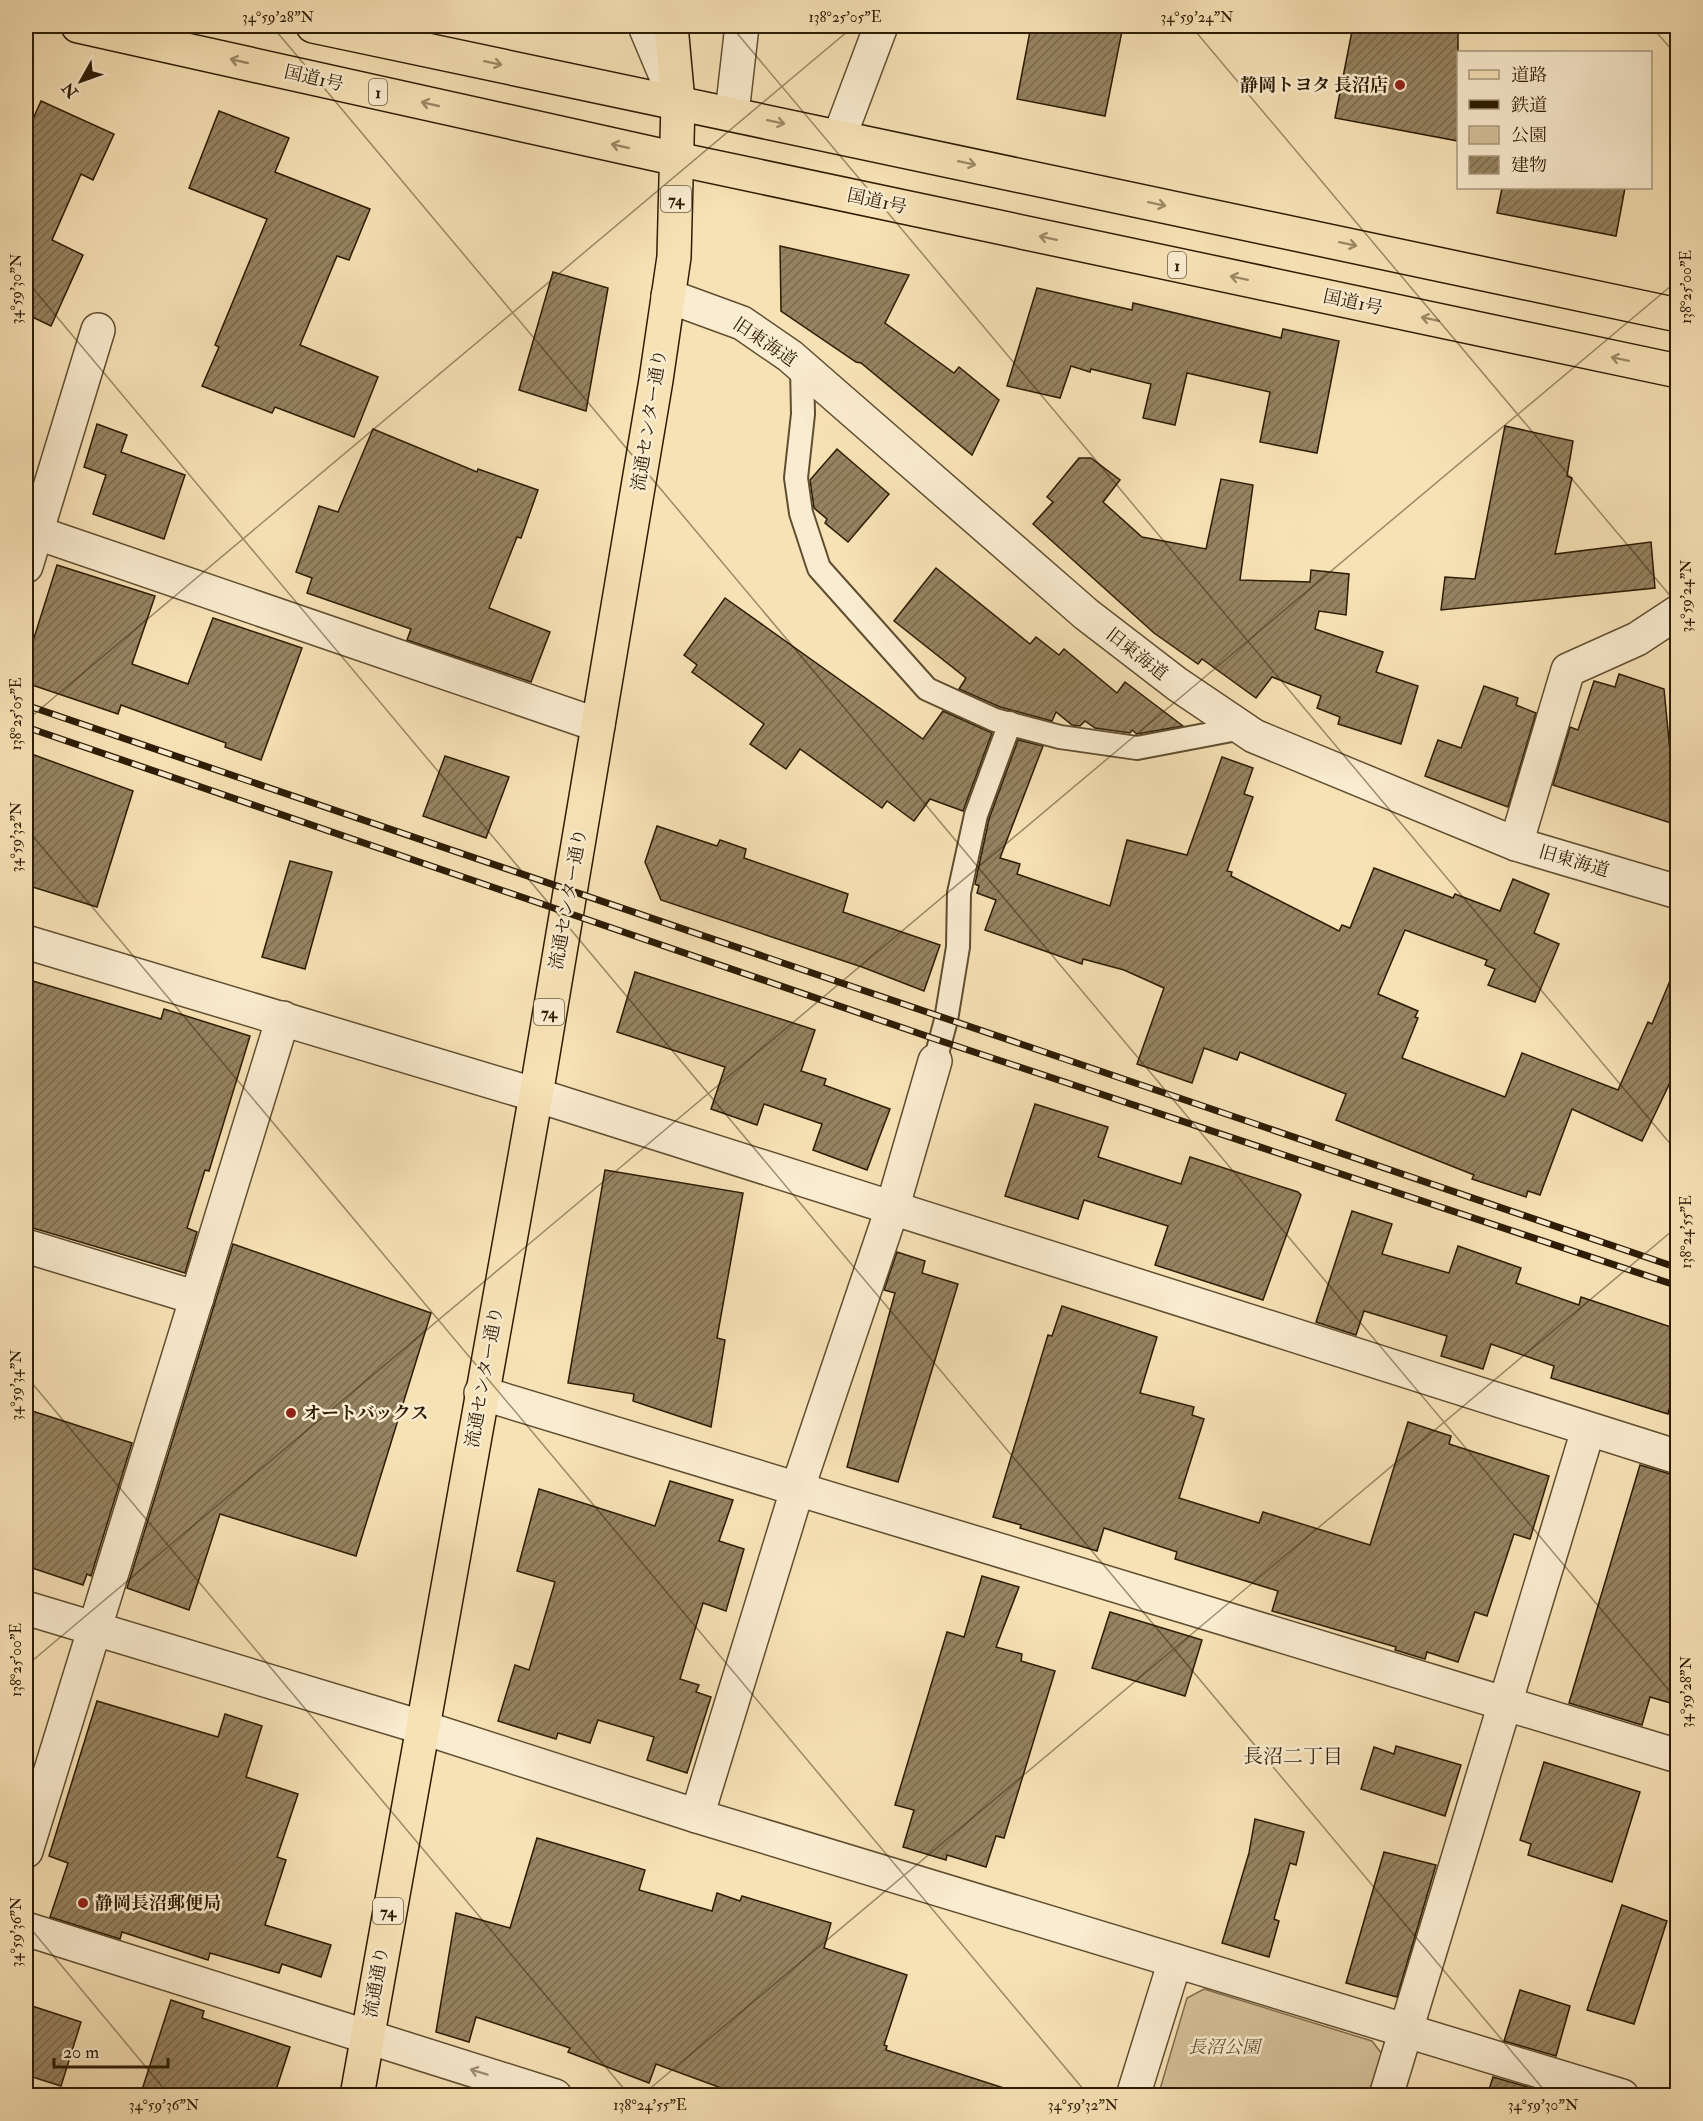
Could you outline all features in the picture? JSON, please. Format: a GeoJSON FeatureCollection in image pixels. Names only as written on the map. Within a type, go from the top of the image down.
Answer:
{"type":"FeatureCollection","features":[{"type":"Feature","properties":{"kind":"main road","name":"国道1号"},"geometry":{"type":"LineString","coordinates":[[78,26],[677,159],[1677,371]]}},
{"type":"Feature","properties":{"kind":"main road"},"geometry":{"type":"LineString","coordinates":[[313,26],[840,135],[1677,315]]}},
{"type":"Feature","properties":{"kind":"main road","name":"74"},"geometry":{"type":"LineString","coordinates":[[671,26],[678,102]]}},
{"type":"Feature","properties":{"kind":"main road","name":"流通センター通り"},"geometry":{"type":"LineString","coordinates":[[421,1728],[536,1095],[668,296],[674,256],[678,102]]}},
{"type":"Feature","properties":{"kind":"main road","name":"流通通り"},"geometry":{"type":"LineString","coordinates":[[357,2096],[421,1728]]}},
{"type":"Feature","properties":{"kind":"street"},"geometry":{"type":"LineString","coordinates":[[645,26],[678,102]]}},
{"type":"Feature","properties":{"kind":"street"},"geometry":{"type":"LineString","coordinates":[[732,113],[742,26]]}},
{"type":"Feature","properties":{"kind":"street"},"geometry":{"type":"LineString","coordinates":[[840,135],[881,26]]}},
{"type":"Feature","properties":{"kind":"street","name":"旧東海道"},"geometry":{"type":"LineString","coordinates":[[668,296],[742,323],[802,367],[1086,614],[1177,684],[1254,736],[1516,844],[1677,892]]}},
{"type":"Feature","properties":{"kind":"street"},"geometry":{"type":"LineString","coordinates":[[26,566],[31,531],[98,330]]}},
{"type":"Feature","properties":{"kind":"street"},"geometry":{"type":"LineString","coordinates":[[31,531],[598,725]]}},
{"type":"Feature","properties":{"kind":"street"},"geometry":{"type":"LineString","coordinates":[[1516,844],[1568,670],[1637,639],[1677,612]]}},
{"type":"Feature","properties":{"kind":"street"},"geometry":{"type":"LineString","coordinates":[[26,942],[536,1095],[1677,1457]]}},
{"type":"Feature","properties":{"kind":"street"},"geometry":{"type":"LineString","coordinates":[[26,1851],[283,1018]]}},
{"type":"Feature","properties":{"kind":"street"},"geometry":{"type":"LineString","coordinates":[[697,1816],[798,1487],[892,1209],[935,1061]]}},
{"type":"Feature","properties":{"kind":"street"},"geometry":{"type":"LineString","coordinates":[[26,1246],[197,1298]]}},
{"type":"Feature","properties":{"kind":"street"},"geometry":{"type":"LineString","coordinates":[[482,1393],[1506,1702],[1677,1756]]}},
{"type":"Feature","properties":{"kind":"street"},"geometry":{"type":"LineString","coordinates":[[1386,2096],[1404,2030],[1588,1430]]}},
{"type":"Feature","properties":{"kind":"street"},"geometry":{"type":"LineString","coordinates":[[26,1608],[421,1728],[697,1816],[1622,2096]]}},
{"type":"Feature","properties":{"kind":"street"},"geometry":{"type":"LineString","coordinates":[[26,1929],[555,2096]]}},
{"type":"Feature","properties":{"kind":"street"},"geometry":{"type":"LineString","coordinates":[[1133,2096],[1175,1961]]}},
{"type":"Feature","properties":{"kind":"lane"},"geometry":{"type":"LineString","coordinates":[[802,367],[803,414],[796,478],[801,513],[819,568],[927,689],[995,720],[1060,737],[1137,748],[1242,728]]}},
{"type":"Feature","properties":{"kind":"lane"},"geometry":{"type":"LineString","coordinates":[[935,1061],[946,1020],[954,970],[959,893],[976,815],[1010,723]]}},
{"type":"Feature","properties":{"kind":"green space","name":"長沼公園"},"geometry":{"type":"Polygon","coordinates":[[[1204,1989],[1372,2041],[1385,2058],[1374,2095],[1158,2096],[1187,1998],[1204,1989]]]}},
{"type":"Feature","properties":{"kind":"building"},"geometry":{"type":"Polygon","coordinates":[[[1031,26],[1123,26],[1105,116],[1017,99],[1031,26]]]}},
{"type":"Feature","properties":{"kind":"building","name":"静岡トヨタ 長沼店"},"geometry":{"type":"Polygon","coordinates":[[[1353,26],[1458,26],[1457,141],[1335,118],[1353,26]]]}},
{"type":"Feature","properties":{"kind":"building"},"geometry":{"type":"Polygon","coordinates":[[[41,101],[114,134],[93,180],[81,174],[52,240],[83,255],[51,326],[26,314],[26,135],[41,101]]]}},
{"type":"Feature","properties":{"kind":"building"},"geometry":{"type":"Polygon","coordinates":[[[219,111],[289,138],[275,172],[370,209],[349,260],[337,256],[300,345],[378,377],[354,437],[275,407],[272,413],[202,386],[219,347],[215,345],[267,219],[189,188],[219,111]]]}},
{"type":"Feature","properties":{"kind":"building"},"geometry":{"type":"Polygon","coordinates":[[[1502,189],[1625,189],[1616,236],[1497,213],[1502,189]]]}},
{"type":"Feature","properties":{"kind":"building"},"geometry":{"type":"Polygon","coordinates":[[[780,246],[909,275],[885,323],[954,373],[959,367],[999,400],[972,455],[861,363],[856,362],[781,311],[780,246]]]}},
{"type":"Feature","properties":{"kind":"building"},"geometry":{"type":"Polygon","coordinates":[[[553,272],[608,288],[586,411],[519,390],[553,272]]]}},
{"type":"Feature","properties":{"kind":"building"},"geometry":{"type":"Polygon","coordinates":[[[1037,288],[1132,310],[1133,303],[1281,338],[1283,329],[1339,341],[1317,453],[1260,442],[1270,392],[1187,373],[1175,425],[1143,418],[1151,384],[1091,369],[1090,372],[1071,366],[1060,398],[1007,386],[1037,288]]]}},
{"type":"Feature","properties":{"kind":"building"},"geometry":{"type":"Polygon","coordinates":[[[97,424],[127,435],[121,452],[185,475],[164,539],[93,514],[106,475],[84,467],[97,424]]]}},
{"type":"Feature","properties":{"kind":"building"},"geometry":{"type":"Polygon","coordinates":[[[1505,426],[1573,441],[1567,476],[1572,478],[1555,554],[1651,542],[1655,588],[1441,610],[1445,577],[1475,579],[1505,426]]]}},
{"type":"Feature","properties":{"kind":"building"},"geometry":{"type":"Polygon","coordinates":[[[373,429],[477,472],[478,469],[538,490],[521,538],[517,537],[489,608],[550,632],[531,682],[407,640],[411,629],[307,593],[312,578],[296,572],[319,506],[338,512],[373,429]]]}},
{"type":"Feature","properties":{"kind":"building"},"geometry":{"type":"Polygon","coordinates":[[[837,449],[889,494],[848,542],[825,523],[827,519],[814,508],[810,480],[837,449]]]}},
{"type":"Feature","properties":{"kind":"building"},"geometry":{"type":"Polygon","coordinates":[[[1079,458],[1091,458],[1120,480],[1103,502],[1142,537],[1206,549],[1221,479],[1253,485],[1240,580],[1310,582],[1311,570],[1349,574],[1346,615],[1319,611],[1315,629],[1383,652],[1376,672],[1418,686],[1401,744],[1338,724],[1340,717],[1317,708],[1321,696],[1272,677],[1256,698],[1202,659],[1198,664],[1154,633],[1033,524],[1053,502],[1047,497],[1079,458]]]}},
{"type":"Feature","properties":{"kind":"building"},"geometry":{"type":"Polygon","coordinates":[[[57,565],[155,596],[132,664],[188,684],[213,618],[302,648],[261,760],[225,747],[226,743],[121,705],[118,714],[26,683],[26,635],[34,638],[57,565]]]}},
{"type":"Feature","properties":{"kind":"building"},"geometry":{"type":"Polygon","coordinates":[[[936,568],[1030,644],[1036,637],[1059,655],[1064,649],[1117,693],[1125,682],[1183,726],[1137,734],[1132,730],[1130,733],[1095,728],[1085,721],[1080,726],[1072,725],[1056,712],[1052,721],[1000,707],[959,689],[966,678],[894,621],[936,568]]]}},
{"type":"Feature","properties":{"kind":"building"},"geometry":{"type":"Polygon","coordinates":[[[725,598],[923,739],[943,711],[992,733],[963,811],[930,799],[914,821],[887,801],[882,808],[800,749],[786,769],[750,744],[764,724],[692,672],[697,665],[684,655],[725,598]]]}},
{"type":"Feature","properties":{"kind":"building"},"geometry":{"type":"Polygon","coordinates":[[[1619,674],[1664,689],[1672,772],[1677,773],[1677,825],[1553,785],[1570,727],[1578,730],[1594,681],[1615,687],[1619,674]]]}},
{"type":"Feature","properties":{"kind":"building"},"geometry":{"type":"Polygon","coordinates":[[[1484,686],[1518,698],[1516,705],[1536,713],[1508,807],[1425,776],[1438,740],[1461,748],[1484,686]]]}},
{"type":"Feature","properties":{"kind":"building"},"geometry":{"type":"Polygon","coordinates":[[[1018,740],[1043,746],[1000,858],[1020,864],[1017,874],[1110,906],[1127,840],[1187,855],[1222,757],[1253,768],[1244,794],[1253,797],[1227,871],[1232,872],[1231,876],[1339,931],[1342,925],[1350,928],[1374,868],[1453,898],[1455,894],[1500,911],[1513,879],[1549,894],[1534,933],[1559,944],[1535,1002],[1488,985],[1495,969],[1485,965],[1487,960],[1405,930],[1378,994],[1418,1011],[1415,1017],[1418,1018],[1402,1058],[1505,1097],[1522,1053],[1618,1090],[1648,1022],[1652,1024],[1677,964],[1677,1068],[1642,1141],[1572,1109],[1540,1195],[1528,1191],[1526,1197],[1472,1179],[1474,1175],[1336,1120],[1346,1094],[1240,1052],[1237,1060],[1204,1048],[1192,1083],[1137,1064],[1164,988],[1124,970],[1083,959],[1082,964],[985,930],[996,900],[977,893],[979,886],[975,884],[989,819],[1018,740]]]}},
{"type":"Feature","properties":{"kind":"building"},"geometry":{"type":"Polygon","coordinates":[[[26,752],[133,791],[97,907],[26,885],[26,752]]]}},
{"type":"Feature","properties":{"kind":"building"},"geometry":{"type":"Polygon","coordinates":[[[445,756],[509,777],[486,838],[423,816],[445,756]]]}},
{"type":"Feature","properties":{"kind":"building"},"geometry":{"type":"Polygon","coordinates":[[[657,826],[717,846],[720,840],[746,849],[744,858],[848,894],[843,912],[940,945],[924,991],[862,967],[661,900],[645,862],[657,826]]]}},
{"type":"Feature","properties":{"kind":"building"},"geometry":{"type":"Polygon","coordinates":[[[290,861],[332,872],[305,969],[262,957],[290,861]]]}},
{"type":"Feature","properties":{"kind":"building"},"geometry":{"type":"Polygon","coordinates":[[[635,972],[815,1030],[801,1071],[826,1079],[824,1085],[890,1109],[867,1170],[813,1150],[822,1124],[764,1104],[757,1125],[711,1109],[725,1067],[617,1032],[635,972]]]}},
{"type":"Feature","properties":{"kind":"building"},"geometry":{"type":"Polygon","coordinates":[[[26,979],[161,1019],[164,1009],[250,1036],[209,1171],[205,1170],[187,1228],[197,1232],[185,1273],[26,1226],[26,979]]]}},
{"type":"Feature","properties":{"kind":"building"},"geometry":{"type":"Polygon","coordinates":[[[1035,1104],[1108,1127],[1098,1157],[1181,1184],[1190,1157],[1298,1192],[1301,1195],[1263,1300],[1155,1265],[1168,1226],[1084,1200],[1078,1219],[1005,1196],[1035,1104]]]}},
{"type":"Feature","properties":{"kind":"building"},"geometry":{"type":"Polygon","coordinates":[[[605,1170],[743,1193],[717,1338],[725,1340],[711,1427],[633,1401],[634,1394],[568,1383],[605,1170]]]}},
{"type":"Feature","properties":{"kind":"building"},"geometry":{"type":"Polygon","coordinates":[[[1352,1211],[1392,1224],[1382,1254],[1449,1273],[1458,1246],[1521,1268],[1516,1283],[1579,1305],[1581,1297],[1677,1329],[1677,1379],[1668,1414],[1551,1378],[1554,1366],[1491,1344],[1483,1369],[1441,1356],[1447,1336],[1364,1311],[1356,1335],[1316,1322],[1352,1211]]]}},
{"type":"Feature","properties":{"kind":"building","name":"オートバックス"},"geometry":{"type":"Polygon","coordinates":[[[233,1244],[431,1313],[356,1556],[220,1514],[189,1610],[127,1588],[233,1244]]]}},
{"type":"Feature","properties":{"kind":"building"},"geometry":{"type":"Polygon","coordinates":[[[897,1252],[925,1261],[922,1273],[958,1284],[898,1482],[847,1467],[895,1293],[884,1290],[897,1252]]]}},
{"type":"Feature","properties":{"kind":"building"},"geometry":{"type":"Polygon","coordinates":[[[1062,1306],[1157,1337],[1140,1393],[1194,1407],[1192,1415],[1204,1419],[1179,1498],[1259,1523],[1263,1512],[1370,1545],[1408,1422],[1451,1436],[1449,1444],[1549,1476],[1530,1539],[1514,1534],[1487,1616],[1475,1612],[1458,1662],[1427,1652],[1425,1659],[1395,1650],[1396,1647],[1272,1611],[1278,1591],[1175,1559],[1177,1552],[1104,1528],[1097,1551],[1020,1528],[1021,1525],[993,1517],[1048,1335],[1052,1336],[1062,1306]]]}},
{"type":"Feature","properties":{"kind":"building"},"geometry":{"type":"Polygon","coordinates":[[[26,1409],[132,1443],[91,1576],[87,1574],[83,1585],[26,1566],[26,1409]]]}},
{"type":"Feature","properties":{"kind":"building"},"geometry":{"type":"Polygon","coordinates":[[[1640,1465],[1677,1476],[1677,1705],[1650,1697],[1642,1725],[1569,1703],[1640,1465]]]}},
{"type":"Feature","properties":{"kind":"building"},"geometry":{"type":"Polygon","coordinates":[[[670,1481],[733,1500],[719,1541],[744,1549],[726,1611],[703,1603],[680,1679],[699,1685],[696,1692],[711,1697],[687,1773],[647,1760],[654,1737],[598,1720],[590,1743],[558,1733],[556,1739],[498,1721],[515,1665],[529,1670],[555,1582],[517,1571],[539,1489],[655,1526],[670,1481]]]}},
{"type":"Feature","properties":{"kind":"building"},"geometry":{"type":"Polygon","coordinates":[[[982,1576],[1019,1587],[996,1647],[1022,1654],[1021,1661],[1055,1671],[1004,1838],[996,1836],[986,1867],[947,1855],[946,1860],[903,1847],[914,1810],[895,1805],[947,1632],[964,1637],[982,1576]]]}},
{"type":"Feature","properties":{"kind":"building"},"geometry":{"type":"Polygon","coordinates":[[[1110,1612],[1202,1640],[1185,1696],[1092,1668],[1110,1612]]]}},
{"type":"Feature","properties":{"kind":"building"},"geometry":{"type":"Polygon","coordinates":[[[97,1701],[218,1737],[225,1714],[262,1726],[246,1777],[298,1794],[277,1857],[286,1860],[265,1925],[331,1945],[321,1977],[282,1964],[279,1973],[210,1953],[208,1960],[122,1932],[120,1939],[50,1917],[68,1863],[49,1856],[97,1701]]]}},
{"type":"Feature","properties":{"kind":"building"},"geometry":{"type":"Polygon","coordinates":[[[1396,1746],[1461,1765],[1445,1816],[1361,1789],[1374,1747],[1394,1754],[1396,1746]]]}},
{"type":"Feature","properties":{"kind":"building"},"geometry":{"type":"Polygon","coordinates":[[[1544,1762],[1640,1792],[1612,1882],[1528,1855],[1531,1844],[1520,1840],[1544,1762]]]}},
{"type":"Feature","properties":{"kind":"building"},"geometry":{"type":"Polygon","coordinates":[[[1255,1819],[1304,1832],[1296,1865],[1290,1863],[1274,1919],[1279,1921],[1269,1957],[1222,1943],[1249,1853],[1255,1819]]]}},
{"type":"Feature","properties":{"kind":"building"},"geometry":{"type":"Polygon","coordinates":[[[537,1838],[645,1870],[639,1890],[712,1911],[717,1893],[740,1901],[742,1896],[831,1923],[824,1948],[907,1975],[884,2045],[887,2046],[886,2050],[1007,2089],[1006,2096],[775,2096],[750,2089],[748,2096],[743,2096],[656,2064],[649,2083],[568,2052],[570,2048],[476,2017],[469,2042],[436,2032],[456,1913],[510,1928],[537,1838]]]}},
{"type":"Feature","properties":{"kind":"building"},"geometry":{"type":"Polygon","coordinates":[[[1384,1852],[1436,1865],[1397,1997],[1346,1983],[1384,1852]]]}},
{"type":"Feature","properties":{"kind":"building"},"geometry":{"type":"Polygon","coordinates":[[[1622,1905],[1667,1921],[1634,2024],[1587,2010],[1622,1905]]]}},
{"type":"Feature","properties":{"kind":"building"},"geometry":{"type":"Polygon","coordinates":[[[1520,1990],[1570,2006],[1556,2056],[1504,2041],[1520,1990]]]}},
{"type":"Feature","properties":{"kind":"building"},"geometry":{"type":"Polygon","coordinates":[[[171,2000],[204,2011],[202,2018],[290,2047],[274,2096],[140,2096],[171,2000]]]}},
{"type":"Feature","properties":{"kind":"building"},"geometry":{"type":"Polygon","coordinates":[[[26,2004],[81,2022],[61,2086],[26,2075],[26,2004]]]}},
{"type":"Feature","properties":{"kind":"building"},"geometry":{"type":"Polygon","coordinates":[[[1493,2077],[1545,2092],[1544,2096],[1487,2096],[1493,2077]]]}},
{"type":"Feature","properties":{"kind":"railway"},"geometry":{"type":"LineString","coordinates":[[26,705],[1678,1268]]}},
{"type":"Feature","properties":{"kind":"railway"},"geometry":{"type":"LineString","coordinates":[[26,727],[941,1041],[1678,1286]]}},
{"type":"Feature","properties":{"kind":"place","name":"静岡トヨタ 長沼店"},"geometry":{"type":"Point","coordinates":[1400,85]}},
{"type":"Feature","properties":{"kind":"place","name":"オートバックス"},"geometry":{"type":"Point","coordinates":[291,1413]}},
{"type":"Feature","properties":{"kind":"place","name":"静岡長沼郵便局"},"geometry":{"type":"Point","coordinates":[83,1903]}},
{"type":"Feature","properties":{"kind":"district","name":"長沼二丁目"},"geometry":{"type":"Point","coordinates":[1293,1756]}}]}
